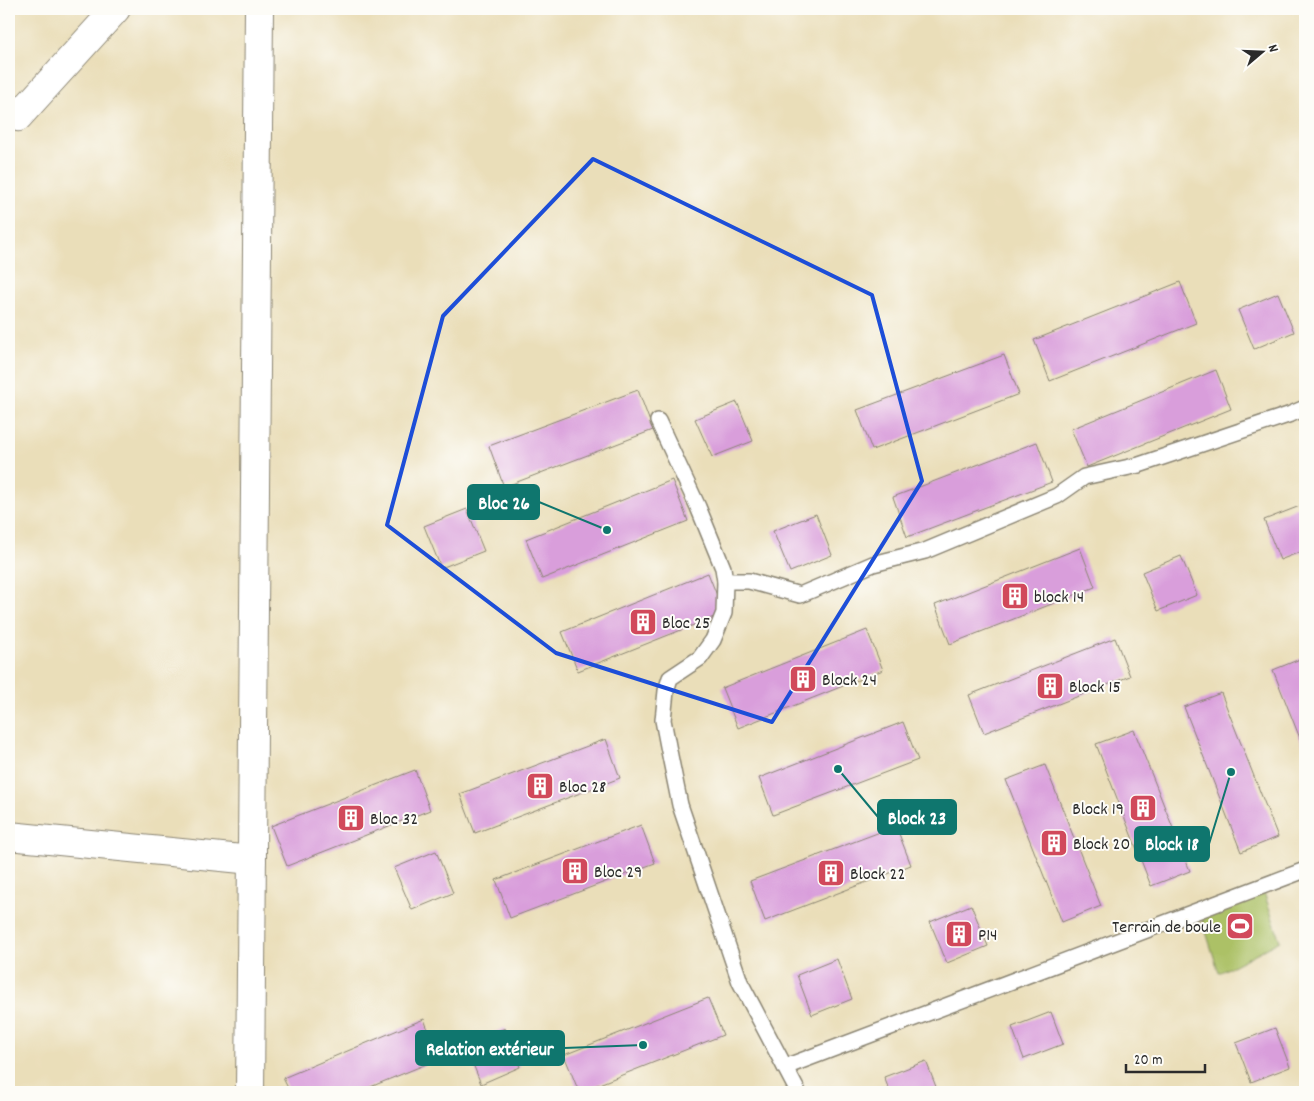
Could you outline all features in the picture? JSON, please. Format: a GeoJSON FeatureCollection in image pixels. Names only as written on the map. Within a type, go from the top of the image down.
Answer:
{"type":"FeatureCollection","features":[{"type":"Feature","properties":{"kind":"street"},"geometry":{"type":"LineString","coordinates":[[9,114],[18,117],[116,9]]}},
{"type":"Feature","properties":{"kind":"street"},"geometry":{"type":"LineString","coordinates":[[250,1092],[259,9]]}},
{"type":"Feature","properties":{"kind":"street"},"geometry":{"type":"LineString","coordinates":[[9,836],[252,860]]}},
{"type":"Feature","properties":{"kind":"lane"},"geometry":{"type":"LineString","coordinates":[[726,581],[749,581],[800,595],[872,564],[925,551],[1057,496],[1084,477],[1139,465],[1305,408]]}},
{"type":"Feature","properties":{"kind":"lane"},"geometry":{"type":"LineString","coordinates":[[658,421],[698,507],[726,581],[724,613],[713,640],[700,658],[670,678],[666,691],[663,720],[680,805],[740,982],[798,1092]]}},
{"type":"Feature","properties":{"kind":"lane"},"geometry":{"type":"LineString","coordinates":[[785,1066],[1305,870]]}},
{"type":"Feature","properties":{"kind":"highlighted area"},"geometry":{"type":"Polygon","coordinates":[[[593,159],[872,295],[922,481],[772,722],[556,653],[387,525],[443,316],[593,159]]]}},
{"type":"Feature","properties":{"kind":"green space","name":"Terrain de boule"},"geometry":{"type":"Polygon","coordinates":[[[1262,886],[1280,941],[1219,973],[1199,910],[1262,886]]]}},
{"type":"Feature","properties":{"kind":"building"},"geometry":{"type":"Polygon","coordinates":[[[1180,282],[1196,323],[1050,381],[1034,340],[1180,282]]]}},
{"type":"Feature","properties":{"kind":"building"},"geometry":{"type":"Polygon","coordinates":[[[1278,293],[1294,332],[1254,349],[1238,310],[1278,293]]]}},
{"type":"Feature","properties":{"kind":"building"},"geometry":{"type":"Polygon","coordinates":[[[1004,355],[1019,394],[872,450],[857,410],[1004,355]]]}},
{"type":"Feature","properties":{"kind":"building"},"geometry":{"type":"Polygon","coordinates":[[[1216,370],[1231,409],[1087,467],[1071,429],[1216,370]]]}},
{"type":"Feature","properties":{"kind":"building"},"geometry":{"type":"Polygon","coordinates":[[[638,390],[653,430],[504,487],[489,446],[638,390]]]}},
{"type":"Feature","properties":{"kind":"building"},"geometry":{"type":"Polygon","coordinates":[[[737,402],[753,441],[712,457],[695,419],[737,402]]]}},
{"type":"Feature","properties":{"kind":"building"},"geometry":{"type":"Polygon","coordinates":[[[1037,442],[1052,482],[907,537],[893,497],[1037,442]]]}},
{"type":"Feature","properties":{"kind":"building"},"geometry":{"type":"Polygon","coordinates":[[[672,480],[688,521],[542,579],[526,539],[672,480]]]}},
{"type":"Feature","properties":{"kind":"building"},"geometry":{"type":"Polygon","coordinates":[[[1305,504],[1305,550],[1280,560],[1264,520],[1305,504]]]}},
{"type":"Feature","properties":{"kind":"building"},"geometry":{"type":"Polygon","coordinates":[[[467,509],[484,551],[441,568],[424,526],[467,509]]]}},
{"type":"Feature","properties":{"kind":"building"},"geometry":{"type":"Polygon","coordinates":[[[816,514],[832,555],[790,572],[773,531],[816,514]]]}},
{"type":"Feature","properties":{"kind":"building","name":"block 14"},"geometry":{"type":"Polygon","coordinates":[[[1080,548],[1095,587],[950,644],[935,605],[1080,548]]]}},
{"type":"Feature","properties":{"kind":"building"},"geometry":{"type":"Polygon","coordinates":[[[1181,556],[1197,595],[1158,611],[1142,572],[1181,556]]]}},
{"type":"Feature","properties":{"kind":"building","name":"Bloc 25"},"geometry":{"type":"Polygon","coordinates":[[[708,573],[724,613],[578,671],[562,632],[708,573]]]}},
{"type":"Feature","properties":{"kind":"building","name":"Block 24"},"geometry":{"type":"Polygon","coordinates":[[[867,630],[883,670],[738,728],[722,688],[867,630]]]}},
{"type":"Feature","properties":{"kind":"building","name":"Block 15"},"geometry":{"type":"Polygon","coordinates":[[[1115,638],[1130,676],[984,733],[969,695],[1115,638]]]}},
{"type":"Feature","properties":{"kind":"building"},"geometry":{"type":"Polygon","coordinates":[[[1305,657],[1305,751],[1273,670],[1305,657]]]}},
{"type":"Feature","properties":{"kind":"building"},"geometry":{"type":"Polygon","coordinates":[[[1221,693],[1278,837],[1241,852],[1184,707],[1221,693]]]}},
{"type":"Feature","properties":{"kind":"building"},"geometry":{"type":"Polygon","coordinates":[[[903,722],[918,760],[773,815],[759,778],[903,722]]]}},
{"type":"Feature","properties":{"kind":"building","name":"Block 19"},"geometry":{"type":"Polygon","coordinates":[[[1134,730],[1190,871],[1151,886],[1096,744],[1134,730]]]}},
{"type":"Feature","properties":{"kind":"building","name":"Bloc 28"},"geometry":{"type":"Polygon","coordinates":[[[606,739],[620,778],[475,833],[460,794],[606,739]]]}},
{"type":"Feature","properties":{"kind":"building","name":"Block 20"},"geometry":{"type":"Polygon","coordinates":[[[1045,765],[1101,906],[1062,922],[1006,780],[1045,765]]]}},
{"type":"Feature","properties":{"kind":"building","name":"Bloc 32"},"geometry":{"type":"Polygon","coordinates":[[[415,770],[430,810],[287,866],[271,826],[415,770]]]}},
{"type":"Feature","properties":{"kind":"building","name":"Bloc 29"},"geometry":{"type":"Polygon","coordinates":[[[641,825],[655,863],[510,918],[496,880],[641,825]]]}},
{"type":"Feature","properties":{"kind":"building","name":"Block 22"},"geometry":{"type":"Polygon","coordinates":[[[896,826],[911,865],[765,921],[750,881],[896,826]]]}},
{"type":"Feature","properties":{"kind":"building"},"geometry":{"type":"Polygon","coordinates":[[[436,851],[453,893],[412,910],[394,868],[436,851]]]}},
{"type":"Feature","properties":{"kind":"building","name":"P14"},"geometry":{"type":"Polygon","coordinates":[[[971,905],[988,946],[947,963],[930,922],[971,905]]]}},
{"type":"Feature","properties":{"kind":"building"},"geometry":{"type":"Polygon","coordinates":[[[837,959],[852,999],[812,1015],[797,975],[837,959]]]}},
{"type":"Feature","properties":{"kind":"building"},"geometry":{"type":"Polygon","coordinates":[[[708,998],[723,1035],[579,1092],[564,1055],[708,998]]]}},
{"type":"Feature","properties":{"kind":"building"},"geometry":{"type":"Polygon","coordinates":[[[1051,1012],[1063,1044],[1024,1059],[1012,1027],[1051,1012]]]}},
{"type":"Feature","properties":{"kind":"building"},"geometry":{"type":"Polygon","coordinates":[[[424,1019],[439,1059],[358,1092],[290,1092],[283,1078],[424,1019]]]}},
{"type":"Feature","properties":{"kind":"building"},"geometry":{"type":"Polygon","coordinates":[[[505,1028],[520,1067],[481,1084],[465,1044],[505,1028]]]}},
{"type":"Feature","properties":{"kind":"building"},"geometry":{"type":"Polygon","coordinates":[[[1275,1028],[1290,1067],[1251,1082],[1236,1043],[1275,1028]]]}},
{"type":"Feature","properties":{"kind":"building"},"geometry":{"type":"Polygon","coordinates":[[[926,1061],[938,1092],[890,1092],[884,1077],[926,1061]]]}},
{"type":"Feature","properties":{"kind":"place","name":"Bloc 26"},"geometry":{"type":"Point","coordinates":[607,530]}},
{"type":"Feature","properties":{"kind":"place","name":"block 14"},"geometry":{"type":"Point","coordinates":[1015,596]}},
{"type":"Feature","properties":{"kind":"place","name":"Bloc 25"},"geometry":{"type":"Point","coordinates":[643,622]}},
{"type":"Feature","properties":{"kind":"place","name":"Block 24"},"geometry":{"type":"Point","coordinates":[803,679]}},
{"type":"Feature","properties":{"kind":"place","name":"Block 15"},"geometry":{"type":"Point","coordinates":[1050,686]}},
{"type":"Feature","properties":{"kind":"place","name":"Block 23"},"geometry":{"type":"Point","coordinates":[838,769]}},
{"type":"Feature","properties":{"kind":"place","name":"Block 18"},"geometry":{"type":"Point","coordinates":[1231,772]}},
{"type":"Feature","properties":{"kind":"place","name":"Bloc 28"},"geometry":{"type":"Point","coordinates":[540,786]}},
{"type":"Feature","properties":{"kind":"place","name":"Block 19"},"geometry":{"type":"Point","coordinates":[1143,808]}},
{"type":"Feature","properties":{"kind":"place","name":"Bloc 32"},"geometry":{"type":"Point","coordinates":[351,818]}},
{"type":"Feature","properties":{"kind":"place","name":"Block 20"},"geometry":{"type":"Point","coordinates":[1054,843]}},
{"type":"Feature","properties":{"kind":"place","name":"Bloc 29"},"geometry":{"type":"Point","coordinates":[575,871]}},
{"type":"Feature","properties":{"kind":"place","name":"Block 22"},"geometry":{"type":"Point","coordinates":[831,873]}},
{"type":"Feature","properties":{"kind":"place","name":"Terrain de boule"},"geometry":{"type":"Point","coordinates":[1240,926]}},
{"type":"Feature","properties":{"kind":"place","name":"P14"},"geometry":{"type":"Point","coordinates":[959,934]}},
{"type":"Feature","properties":{"kind":"place","name":"Relation extérieur"},"geometry":{"type":"Point","coordinates":[643,1045]}}]}
